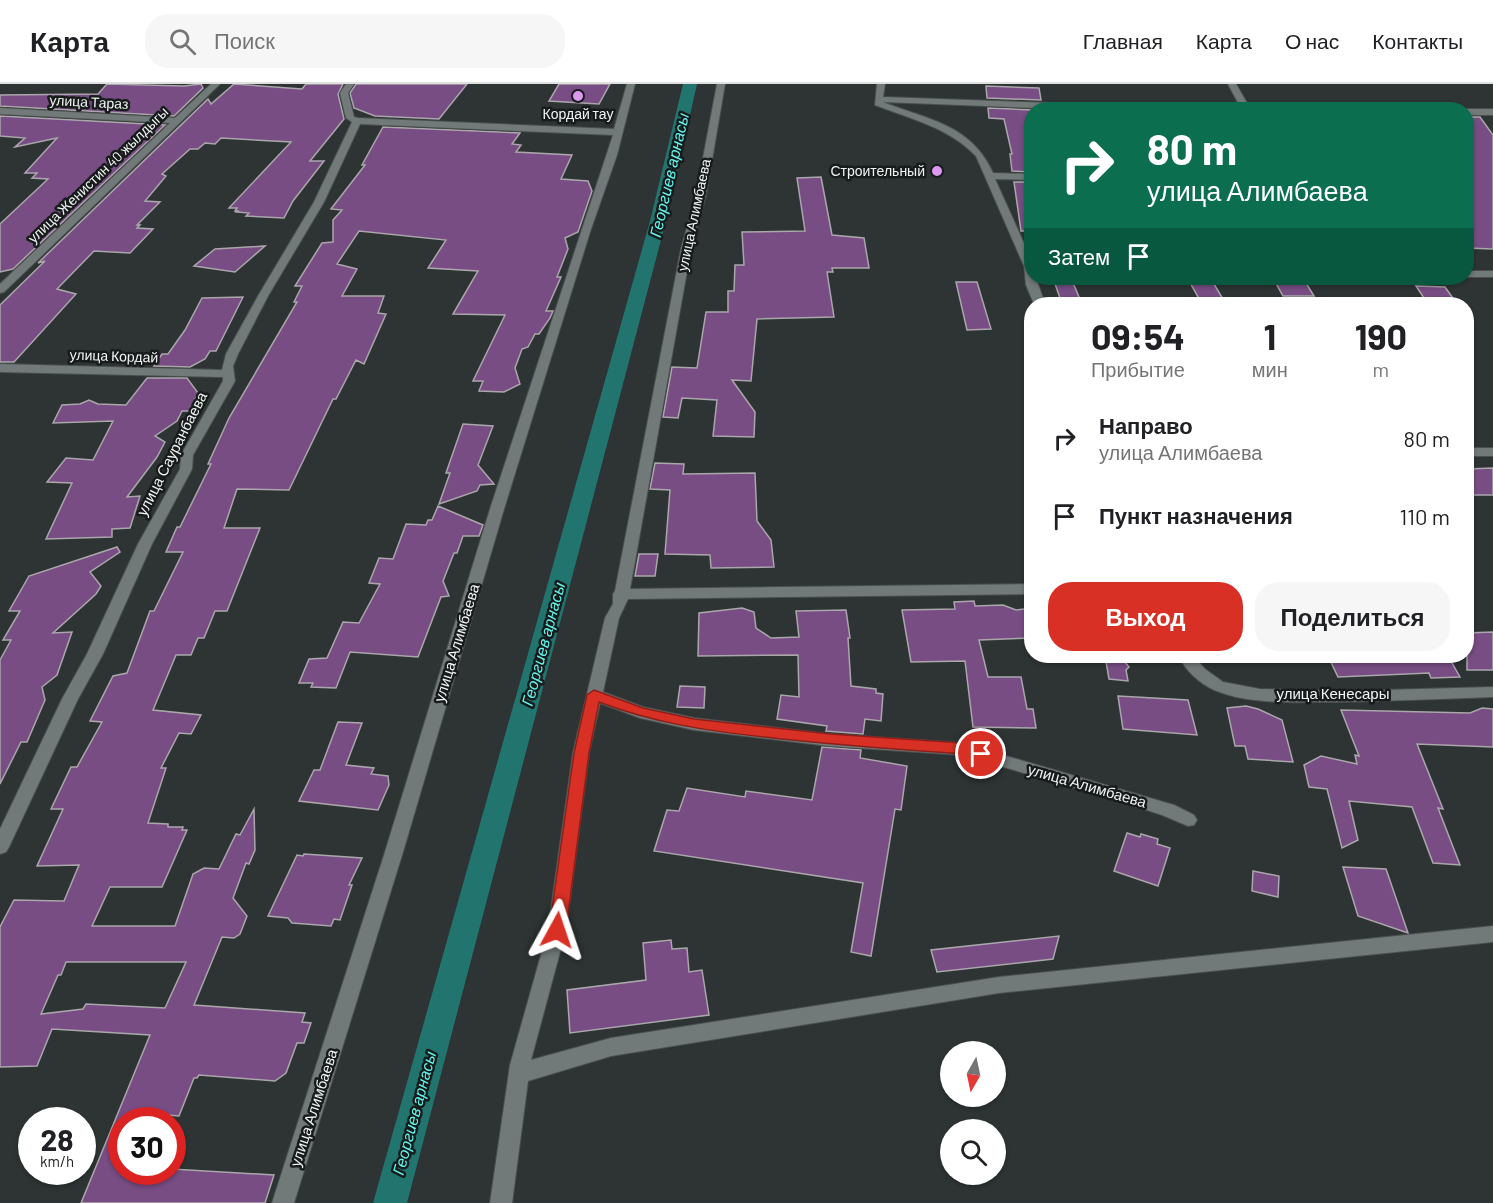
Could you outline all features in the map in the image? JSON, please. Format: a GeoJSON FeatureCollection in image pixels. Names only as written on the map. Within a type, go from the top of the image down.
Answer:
{"type":"FeatureCollection","features":[{"type":"Feature","properties":{"kind":"street","name":"улица Женистин 40 жылдыгы"},"geometry":{"type":"LineString","coordinates":[[0,289],[216,84]]}},
{"type":"Feature","properties":{"kind":"street"},"geometry":{"type":"LineString","coordinates":[[351,84],[344,93],[350,118],[357,121],[617,132]]}},
{"type":"Feature","properties":{"kind":"street","name":"улица Алимбаева"},"geometry":{"type":"LineString","coordinates":[[283,1203],[424,753],[497,509],[585,232],[612,155],[631,84]]}},
{"type":"Feature","properties":{"kind":"street","name":"улица Алимбаева"},"geometry":{"type":"LineString","coordinates":[[501,1203],[518,1077],[557,930],[581,753],[612,618],[620,604],[620,594],[686,249],[701,195],[721,84]]}},
{"type":"Feature","properties":{"kind":"street"},"geometry":{"type":"LineString","coordinates":[[881,84],[878,103],[953,131],[980,155],[1011,231],[1024,255]]}},
{"type":"Feature","properties":{"kind":"street"},"geometry":{"type":"LineString","coordinates":[[1232,84],[1242,102]]}},
{"type":"Feature","properties":{"kind":"street"},"geometry":{"type":"LineString","coordinates":[[879,99],[1024,104]]}},
{"type":"Feature","properties":{"kind":"street","name":"улица Тараз"},"geometry":{"type":"LineString","coordinates":[[0,111],[176,121]]}},
{"type":"Feature","properties":{"kind":"street"},"geometry":{"type":"LineString","coordinates":[[1474,112],[1493,112]]}},
{"type":"Feature","properties":{"kind":"street","name":"улица Сауранбаева"},"geometry":{"type":"LineString","coordinates":[[0,847],[70,699],[95,654],[145,544],[186,469],[187,455],[229,381],[227,366],[232,354],[263,296],[319,202],[357,121]]}},
{"type":"Feature","properties":{"kind":"street"},"geometry":{"type":"LineString","coordinates":[[990,176],[1024,177]]}},
{"type":"Feature","properties":{"kind":"street"},"geometry":{"type":"LineString","coordinates":[[1474,274],[1493,274]]}},
{"type":"Feature","properties":{"kind":"street","name":"улица Кордай"},"geometry":{"type":"LineString","coordinates":[[0,368],[228,374]]}},
{"type":"Feature","properties":{"kind":"street"},"geometry":{"type":"LineString","coordinates":[[1474,452],[1493,452]]}},
{"type":"Feature","properties":{"kind":"street"},"geometry":{"type":"LineString","coordinates":[[620,594],[1024,589]]}},
{"type":"Feature","properties":{"kind":"street","name":"улица Кенесары"},"geometry":{"type":"LineString","coordinates":[[1190,663],[1209,681],[1231,690],[1250,693],[1308,696],[1493,692]]}},
{"type":"Feature","properties":{"kind":"street","name":"улица Алимбаева"},"geometry":{"type":"LineString","coordinates":[[594,695],[640,712],[694,724],[830,740],[962,749],[1112,792],[1168,810],[1188,820]]}},
{"type":"Feature","properties":{"kind":"street"},"geometry":{"type":"LineString","coordinates":[[518,1077],[525,1071],[611,1047],[987,987],[1493,934]]}},
{"type":"Feature","properties":{"kind":"building"},"geometry":{"type":"Polygon","coordinates":[[[107,84],[184,86],[201,84],[203,88],[174,116],[0,106],[0,95],[98,94],[107,84]]]}},
{"type":"Feature","properties":{"kind":"building"},"geometry":{"type":"Polygon","coordinates":[[[234,84],[302,89],[306,84],[343,84],[338,94],[344,119],[310,161],[324,161],[293,201],[284,218],[246,216],[249,213],[237,212],[239,211],[235,211],[237,208],[229,208],[291,142],[221,138],[215,144],[205,143],[198,149],[190,149],[162,174],[166,176],[145,201],[160,202],[137,225],[140,225],[137,228],[153,229],[130,253],[94,251],[57,289],[76,294],[14,362],[0,362],[0,305],[45,261],[38,263],[208,99],[211,104],[234,84]]]}},
{"type":"Feature","properties":{"kind":"building"},"geometry":{"type":"Polygon","coordinates":[[[356,84],[467,84],[439,119],[375,116],[354,108],[350,93],[356,84]]]}},
{"type":"Feature","properties":{"kind":"building","name":"Кордай тау"},"geometry":{"type":"Polygon","coordinates":[[[559,84],[610,84],[599,104],[549,101],[559,84]]]}},
{"type":"Feature","properties":{"kind":"building"},"geometry":{"type":"Polygon","coordinates":[[[986,86],[1039,88],[1041,100],[987,98],[986,86]]]}},
{"type":"Feature","properties":{"kind":"building"},"geometry":{"type":"Polygon","coordinates":[[[988,108],[1024,110],[1024,172],[1012,171],[1010,154],[1012,154],[1004,119],[989,118],[988,108]]]}},
{"type":"Feature","properties":{"kind":"building"},"geometry":{"type":"Polygon","coordinates":[[[0,116],[165,125],[13,269],[0,272],[0,224],[48,179],[32,178],[37,173],[25,173],[57,138],[15,147],[25,138],[0,136],[0,116]]]}},
{"type":"Feature","properties":{"kind":"building"},"geometry":{"type":"Polygon","coordinates":[[[1474,117],[1480,117],[1493,135],[1493,249],[1474,248],[1474,117]]]}},
{"type":"Feature","properties":{"kind":"building"},"geometry":{"type":"Polygon","coordinates":[[[383,127],[520,133],[512,144],[521,145],[516,152],[572,155],[561,179],[588,181],[592,191],[578,232],[565,238],[568,249],[557,277],[561,277],[546,311],[553,311],[550,318],[539,334],[535,334],[528,347],[522,349],[515,368],[520,384],[504,392],[479,391],[483,381],[473,381],[505,315],[453,314],[478,271],[428,268],[446,240],[359,231],[337,264],[357,269],[342,296],[384,296],[378,313],[386,314],[364,364],[356,360],[336,399],[333,399],[289,490],[237,489],[224,528],[260,528],[227,611],[215,611],[204,638],[198,638],[191,655],[176,655],[153,710],[201,715],[191,734],[179,733],[161,768],[166,768],[148,823],[168,824],[168,827],[183,827],[182,830],[187,830],[162,887],[110,887],[92,926],[175,926],[193,874],[204,868],[219,869],[236,834],[240,835],[254,809],[255,850],[249,864],[246,863],[233,898],[247,916],[240,934],[234,938],[222,937],[194,1005],[305,1013],[302,1022],[311,1023],[304,1043],[297,1043],[286,1073],[275,1081],[199,1075],[194,1078],[183,1107],[120,1107],[150,1035],[52,1029],[37,1066],[0,1067],[0,927],[14,900],[64,901],[79,865],[37,866],[63,809],[51,809],[71,767],[77,767],[102,722],[90,721],[113,676],[127,673],[150,611],[154,611],[183,552],[166,552],[211,464],[208,464],[229,418],[297,302],[294,302],[302,286],[295,286],[322,243],[333,242],[333,220],[342,210],[331,209],[365,165],[362,165],[383,127]],[[66,962],[41,1014],[83,1009],[86,1004],[165,1008],[186,962],[66,962]]]}},
{"type":"Feature","properties":{"kind":"building"},"geometry":{"type":"Polygon","coordinates":[[[821,177],[832,235],[864,238],[869,268],[832,268],[833,272],[827,272],[834,317],[757,319],[751,381],[732,380],[755,412],[754,437],[713,436],[717,400],[682,398],[678,418],[663,417],[672,367],[697,368],[706,312],[728,312],[728,291],[734,291],[735,265],[744,265],[742,232],[805,231],[797,178],[821,177]]]}},
{"type":"Feature","properties":{"kind":"building"},"geometry":{"type":"Polygon","coordinates":[[[1014,182],[1024,182],[1024,231],[1021,231],[1014,182]]]}},
{"type":"Feature","properties":{"kind":"building"},"geometry":{"type":"Polygon","coordinates":[[[265,246],[235,272],[194,266],[215,249],[265,246]]]}},
{"type":"Feature","properties":{"kind":"building"},"geometry":{"type":"Polygon","coordinates":[[[956,282],[977,282],[991,329],[967,330],[956,282]]]}},
{"type":"Feature","properties":{"kind":"building"},"geometry":{"type":"Polygon","coordinates":[[[1055,285],[1074,285],[1079,297],[1060,297],[1055,285]]]}},
{"type":"Feature","properties":{"kind":"building"},"geometry":{"type":"Polygon","coordinates":[[[1191,285],[1215,285],[1222,297],[1198,297],[1191,285]]]}},
{"type":"Feature","properties":{"kind":"building"},"geometry":{"type":"Polygon","coordinates":[[[1277,285],[1307,285],[1314,296],[1283,296],[1277,285]]]}},
{"type":"Feature","properties":{"kind":"building"},"geometry":{"type":"Polygon","coordinates":[[[1416,286],[1445,287],[1452,297],[1423,297],[1416,286]]]}},
{"type":"Feature","properties":{"kind":"building"},"geometry":{"type":"Polygon","coordinates":[[[243,297],[216,351],[210,351],[205,359],[190,367],[154,366],[162,354],[168,354],[185,330],[202,298],[243,297]]]}},
{"type":"Feature","properties":{"kind":"building"},"geometry":{"type":"Polygon","coordinates":[[[147,378],[187,378],[198,393],[189,411],[182,411],[177,421],[155,436],[165,442],[157,457],[127,497],[140,496],[130,528],[112,529],[112,537],[46,539],[72,483],[47,482],[66,458],[93,460],[113,421],[53,423],[62,405],[80,404],[89,400],[98,404],[126,405],[147,378]]]}},
{"type":"Feature","properties":{"kind":"building"},"geometry":{"type":"Polygon","coordinates":[[[463,424],[493,426],[478,465],[494,484],[480,485],[477,491],[439,504],[450,473],[446,473],[463,424]]]}},
{"type":"Feature","properties":{"kind":"building"},"geometry":{"type":"Polygon","coordinates":[[[655,463],[684,464],[683,474],[755,473],[757,521],[771,540],[774,567],[711,568],[710,555],[665,554],[670,490],[650,489],[655,463]]]}},
{"type":"Feature","properties":{"kind":"building"},"geometry":{"type":"Polygon","coordinates":[[[1493,468],[1493,495],[1474,495],[1474,469],[1493,468]]]}},
{"type":"Feature","properties":{"kind":"building"},"geometry":{"type":"Polygon","coordinates":[[[438,506],[483,525],[479,536],[463,536],[457,553],[454,553],[443,581],[449,596],[441,597],[418,657],[350,652],[336,688],[311,687],[313,683],[299,683],[309,659],[327,658],[343,622],[359,623],[380,584],[369,583],[379,558],[393,559],[406,524],[426,525],[428,520],[432,520],[438,506]]]}},
{"type":"Feature","properties":{"kind":"building"},"geometry":{"type":"Polygon","coordinates":[[[117,547],[120,552],[90,572],[101,586],[96,594],[53,633],[72,632],[57,675],[42,687],[45,700],[27,742],[21,742],[0,784],[0,660],[11,640],[3,640],[20,611],[9,611],[29,576],[117,547]]]}},
{"type":"Feature","properties":{"kind":"building"},"geometry":{"type":"Polygon","coordinates":[[[639,554],[658,554],[655,576],[635,576],[639,554]]]}},
{"type":"Feature","properties":{"kind":"building"},"geometry":{"type":"Polygon","coordinates":[[[974,601],[975,606],[1003,605],[1016,610],[1024,609],[1024,638],[979,640],[988,677],[1021,677],[1027,709],[1033,709],[1036,728],[973,727],[965,661],[911,662],[902,610],[955,609],[954,602],[974,601]]]}},
{"type":"Feature","properties":{"kind":"building"},"geometry":{"type":"Polygon","coordinates":[[[742,608],[754,612],[756,628],[771,638],[799,637],[796,611],[846,610],[850,638],[848,638],[851,686],[876,689],[876,693],[883,694],[881,721],[865,719],[863,734],[826,731],[827,726],[777,719],[781,695],[799,697],[798,655],[698,656],[699,613],[742,608]]]}},
{"type":"Feature","properties":{"kind":"building"},"geometry":{"type":"Polygon","coordinates":[[[1493,632],[1493,670],[1467,670],[1467,663],[1474,663],[1474,633],[1493,632]]]}},
{"type":"Feature","properties":{"kind":"building"},"geometry":{"type":"Polygon","coordinates":[[[1106,663],[1126,663],[1129,667],[1126,670],[1128,681],[1109,679],[1106,663]]]}},
{"type":"Feature","properties":{"kind":"building"},"geometry":{"type":"Polygon","coordinates":[[[1331,663],[1452,663],[1460,677],[1431,678],[1429,673],[1338,677],[1331,663]]]}},
{"type":"Feature","properties":{"kind":"building"},"geometry":{"type":"Polygon","coordinates":[[[680,686],[705,687],[704,708],[677,707],[680,686]]]}},
{"type":"Feature","properties":{"kind":"building"},"geometry":{"type":"Polygon","coordinates":[[[1118,696],[1188,700],[1197,735],[1123,729],[1118,696]]]}},
{"type":"Feature","properties":{"kind":"building"},"geometry":{"type":"Polygon","coordinates":[[[1246,706],[1282,720],[1293,762],[1248,759],[1245,746],[1235,746],[1227,708],[1246,706]]]}},
{"type":"Feature","properties":{"kind":"building"},"geometry":{"type":"Polygon","coordinates":[[[1482,708],[1493,709],[1493,747],[1417,744],[1443,809],[1438,808],[1460,865],[1433,863],[1412,807],[1349,801],[1358,840],[1342,848],[1327,789],[1309,787],[1304,765],[1321,756],[1357,764],[1355,755],[1359,756],[1341,710],[1470,713],[1482,708]]]}},
{"type":"Feature","properties":{"kind":"building"},"geometry":{"type":"Polygon","coordinates":[[[338,722],[362,723],[346,765],[374,768],[371,774],[388,776],[389,785],[378,810],[299,801],[314,770],[320,770],[338,722]]]}},
{"type":"Feature","properties":{"kind":"building"},"geometry":{"type":"Polygon","coordinates":[[[822,747],[861,750],[860,758],[907,766],[901,810],[895,809],[871,956],[851,952],[863,883],[654,851],[667,810],[679,811],[687,788],[745,797],[746,791],[812,800],[822,747]]]}},
{"type":"Feature","properties":{"kind":"building"},"geometry":{"type":"Polygon","coordinates":[[[1127,833],[1158,839],[1157,844],[1170,848],[1158,886],[1114,871],[1127,833]]]}},
{"type":"Feature","properties":{"kind":"building"},"geometry":{"type":"Polygon","coordinates":[[[304,854],[362,858],[349,885],[352,885],[340,920],[334,919],[331,926],[292,923],[288,918],[268,916],[297,855],[303,856],[304,854]]]}},
{"type":"Feature","properties":{"kind":"building"},"geometry":{"type":"Polygon","coordinates":[[[1343,867],[1386,869],[1408,933],[1358,916],[1343,867]]]}},
{"type":"Feature","properties":{"kind":"building"},"geometry":{"type":"Polygon","coordinates":[[[1253,871],[1279,876],[1278,897],[1252,891],[1253,871]]]}},
{"type":"Feature","properties":{"kind":"building"},"geometry":{"type":"Polygon","coordinates":[[[1059,936],[1053,959],[937,972],[931,950],[1059,936]]]}},
{"type":"Feature","properties":{"kind":"building"},"geometry":{"type":"Polygon","coordinates":[[[671,940],[672,949],[687,948],[689,972],[702,970],[709,1015],[570,1033],[567,990],[646,980],[643,943],[671,940]]]}},
{"type":"Feature","properties":{"kind":"building"},"geometry":{"type":"Polygon","coordinates":[[[108,1137],[108,1185],[186,1185],[186,1170],[274,1175],[265,1203],[81,1203],[88,1185],[96,1185],[96,1166],[108,1137]]]}},
{"type":"Feature","properties":{"kind":"waterway","name":"Георгиев арнасы"},"geometry":{"type":"LineString","coordinates":[[390,1203],[658,221],[690,84]]}},
{"type":"Feature","properties":{"kind":"place","name":"Кордай тау"},"geometry":{"type":"Point","coordinates":[578,96]}},
{"type":"Feature","properties":{"kind":"place","name":"Строительный"},"geometry":{"type":"Point","coordinates":[937,171]}},
{"type":"Feature","properties":{"kind":"route"},"geometry":{"type":"LineString","coordinates":[[557,930],[581,753],[594,695],[640,712],[694,724],[830,740],[962,749],[981,754]]}}]}
